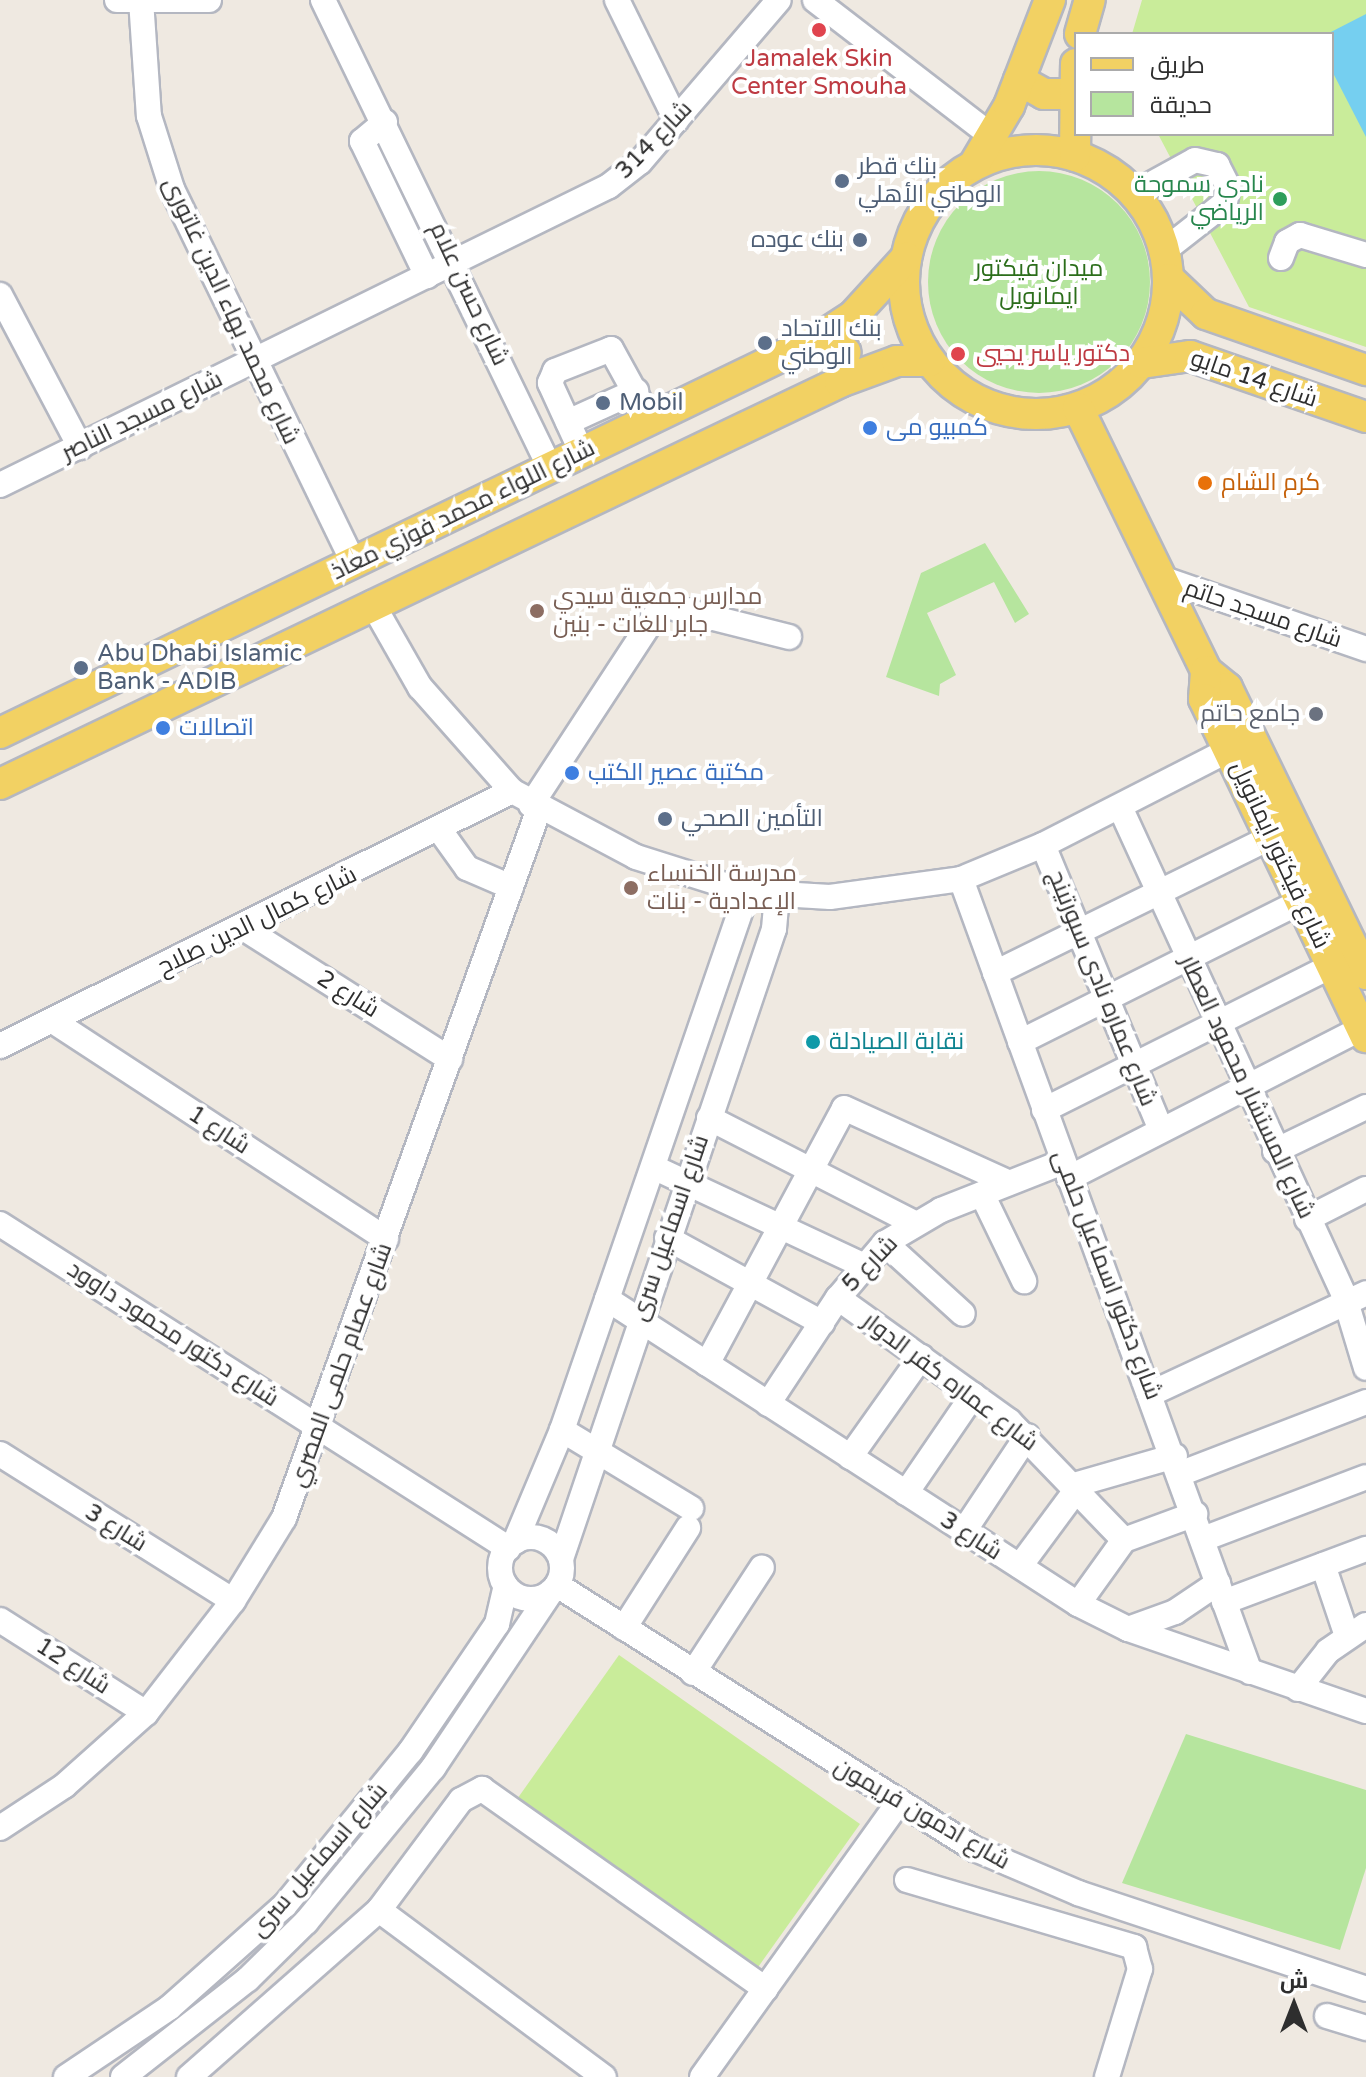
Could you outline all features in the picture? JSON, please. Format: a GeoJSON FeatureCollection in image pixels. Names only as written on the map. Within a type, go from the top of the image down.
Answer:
{"type":"FeatureCollection","features":[{"type":"Feature","properties":{"kind":"main road"},"geometry":{"type":"LineString","coordinates":[[974,165],[1013,152],[1075,156],[1135,193],[1167,265],[1165,316],[1142,363],[1078,408],[1038,414],[998,409],[949,382],[930,361],[905,303],[906,258],[935,196],[974,165],[993,137],[1050,0]]}},
{"type":"Feature","properties":{"kind":"main road"},"geometry":{"type":"LineString","coordinates":[[1081,32],[1090,0]]}},
{"type":"Feature","properties":{"kind":"main road"},"geometry":{"type":"LineString","coordinates":[[1019,80],[1044,94],[1074,79]]}},
{"type":"Feature","properties":{"kind":"main road"},"geometry":{"type":"LineString","coordinates":[[1075,136],[1075,156]]}},
{"type":"Feature","properties":{"kind":"main road","name":"شارع اللواء محمد فوزي معاذ"},"geometry":{"type":"LineString","coordinates":[[0,733],[819,338],[853,316],[906,258]]}},
{"type":"Feature","properties":{"kind":"main road","name":"شارع 14 مايو"},"geometry":{"type":"LineString","coordinates":[[1167,265],[1206,314],[1365,368]]}},
{"type":"Feature","properties":{"kind":"main road"},"geometry":{"type":"LineString","coordinates":[[819,338],[845,352],[840,382]]}},
{"type":"Feature","properties":{"kind":"main road","name":"شارع 14 مايو"},"geometry":{"type":"LineString","coordinates":[[1142,363],[1190,356],[1366,417]]}},
{"type":"Feature","properties":{"kind":"main road","name":"شارع اللواء محمد فوزي معاذ"},"geometry":{"type":"LineString","coordinates":[[0,784],[372,603],[840,382],[897,361],[930,361]]}},
{"type":"Feature","properties":{"kind":"main road","name":"شارع فيكتور ايمانويل"},"geometry":{"type":"LineString","coordinates":[[1078,408],[1206,671],[1227,688],[1366,974]]}},
{"type":"Feature","properties":{"kind":"main road","name":"شارع فيكتور ايمانويل"},"geometry":{"type":"LineString","coordinates":[[1206,671],[1204,699],[1364,1032]]}},
{"type":"Feature","properties":{"kind":"street"},"geometry":{"type":"LineString","coordinates":[[133,1],[209,0]]}},
{"type":"Feature","properties":{"kind":"street","name":"شارع حسن علام"},"geometry":{"type":"LineString","coordinates":[[323,0],[455,262],[550,468]]}},
{"type":"Feature","properties":{"kind":"street"},"geometry":{"type":"LineString","coordinates":[[617,0],[676,120]]}},
{"type":"Feature","properties":{"kind":"street","name":"شارع 314"},"geometry":{"type":"LineString","coordinates":[[455,262],[609,186],[676,120],[779,0]]}},
{"type":"Feature","properties":{"kind":"street"},"geometry":{"type":"LineString","coordinates":[[815,0],[993,137]]}},
{"type":"Feature","properties":{"kind":"street","name":"شارع محمد بهاء الدين غاتورى"},"geometry":{"type":"LineString","coordinates":[[133,1],[143,78],[159,153],[251,363],[353,562]]}},
{"type":"Feature","properties":{"kind":"street","name":"شارع حسن علام"},"geometry":{"type":"LineString","coordinates":[[385,122],[362,141],[427,276]]}},
{"type":"Feature","properties":{"kind":"street"},"geometry":{"type":"LineString","coordinates":[[1135,193],[1195,160],[1217,165],[1228,187],[1225,203],[1167,265]]}},
{"type":"Feature","properties":{"kind":"street"},"geometry":{"type":"LineString","coordinates":[[1281,258],[1300,235],[1366,255]]}},
{"type":"Feature","properties":{"kind":"street","name":"شارع مسجد الناصر"},"geometry":{"type":"LineString","coordinates":[[0,485],[455,262]]}},
{"type":"Feature","properties":{"kind":"street"},"geometry":{"type":"LineString","coordinates":[[0,295],[80,447]]}},
{"type":"Feature","properties":{"kind":"street"},"geometry":{"type":"LineString","coordinates":[[582,453],[550,383],[555,371],[611,349],[650,420]]}},
{"type":"Feature","properties":{"kind":"street"},"geometry":{"type":"LineString","coordinates":[[568,422],[636,391]]}},
{"type":"Feature","properties":{"kind":"street","name":"شارع مسجد حاتم"},"geometry":{"type":"LineString","coordinates":[[1161,578],[1366,649]]}},
{"type":"Feature","properties":{"kind":"street"},"geometry":{"type":"LineString","coordinates":[[372,603],[427,697],[527,802],[636,857],[747,892],[777,897],[874,894],[961,879],[1043,845],[1229,750]]}},
{"type":"Feature","properties":{"kind":"street","name":"شارع عصام حلمى المصري"},"geometry":{"type":"LineString","coordinates":[[0,1828],[64,1786],[146,1713],[233,1601],[284,1518],[319,1428],[511,887],[527,802],[658,607],[673,605],[789,637]]}},
{"type":"Feature","properties":{"kind":"street","name":"شارع كمال الدين صلاح"},"geometry":{"type":"LineString","coordinates":[[0,1046],[245,929],[439,829],[527,802]]}},
{"type":"Feature","properties":{"kind":"street","name":"شارع المستشار محمود العطار"},"geometry":{"type":"LineString","coordinates":[[1120,807],[1307,1219],[1356,1297],[1366,1368]]}},
{"type":"Feature","properties":{"kind":"street"},"geometry":{"type":"LineString","coordinates":[[439,829],[467,868],[511,887]]}},
{"type":"Feature","properties":{"kind":"street"},"geometry":{"type":"LineString","coordinates":[[995,973],[1271,837]]}},
{"type":"Feature","properties":{"kind":"street","name":"شارع عماره نادى سبورتينج"},"geometry":{"type":"LineString","coordinates":[[1043,845],[1161,1130]]}},
{"type":"Feature","properties":{"kind":"street","name":"شارع دكتور اسماعيل حلمى"},"geometry":{"type":"LineString","coordinates":[[961,879],[1066,1170],[1178,1464],[1250,1672]]}},
{"type":"Feature","properties":{"kind":"street","name":"شارع اسماعيل سرى"},"geometry":{"type":"LineString","coordinates":[[512,1545],[562,1430],[747,892]]}},
{"type":"Feature","properties":{"kind":"street","name":"شارع اسماعيل سرى"},"geometry":{"type":"LineString","coordinates":[[561,1559],[594,1449],[733,1047],[777,897]]}},
{"type":"Feature","properties":{"kind":"street"},"geometry":{"type":"LineString","coordinates":[[1020,1042],[1301,901]]}},
{"type":"Feature","properties":{"kind":"street","name":"شارع 2"},"geometry":{"type":"LineString","coordinates":[[245,929],[450,1059]]}},
{"type":"Feature","properties":{"kind":"street"},"geometry":{"type":"LineString","coordinates":[[1044,1110],[1332,966]]}},
{"type":"Feature","properties":{"kind":"street","name":"شارع 1"},"geometry":{"type":"LineString","coordinates":[[53,1021],[386,1239]]}},
{"type":"Feature","properties":{"kind":"street","name":"شارع 5"},"geometry":{"type":"LineString","coordinates":[[768,1404],[862,1265],[885,1243],[914,1223],[1009,1183],[1066,1170],[1161,1130],[1364,1032]]}},
{"type":"Feature","properties":{"kind":"street"},"geometry":{"type":"LineString","coordinates":[[698,1034],[733,1047]]}},
{"type":"Feature","properties":{"kind":"street"},"geometry":{"type":"LineString","coordinates":[[707,1364],[847,1107],[1009,1183]]}},
{"type":"Feature","properties":{"kind":"street"},"geometry":{"type":"LineString","coordinates":[[1275,1151],[1366,1107]]}},
{"type":"Feature","properties":{"kind":"street"},"geometry":{"type":"LineString","coordinates":[[709,1118],[914,1223]]}},
{"type":"Feature","properties":{"kind":"street"},"geometry":{"type":"LineString","coordinates":[[653,1167],[687,1180],[862,1265]]}},
{"type":"Feature","properties":{"kind":"street"},"geometry":{"type":"LineString","coordinates":[[1307,1219],[1366,1189]]}},
{"type":"Feature","properties":{"kind":"street"},"geometry":{"type":"LineString","coordinates":[[982,1194],[1024,1281]]}},
{"type":"Feature","properties":{"kind":"street","name":"شارع دكتور محمود داوود"},"geometry":{"type":"LineString","coordinates":[[0,1224],[319,1428],[512,1545]]}},
{"type":"Feature","properties":{"kind":"street"},"geometry":{"type":"LineString","coordinates":[[667,1238],[822,1323]]}},
{"type":"Feature","properties":{"kind":"street"},"geometry":{"type":"LineString","coordinates":[[885,1243],[963,1314]]}},
{"type":"Feature","properties":{"kind":"street"},"geometry":{"type":"LineString","coordinates":[[1152,1393],[1356,1297]]}},
{"type":"Feature","properties":{"kind":"street","name":"شارع عماره كفر الدوار"},"geometry":{"type":"LineString","coordinates":[[838,1298],[1027,1436],[1124,1540]]}},
{"type":"Feature","properties":{"kind":"street","name":"شارع 3"},"geometry":{"type":"LineString","coordinates":[[607,1299],[1078,1604],[1128,1629],[1366,1711]]}},
{"type":"Feature","properties":{"kind":"street"},"geometry":{"type":"LineString","coordinates":[[850,1457],[921,1357]]}},
{"type":"Feature","properties":{"kind":"street"},"geometry":{"type":"LineString","coordinates":[[906,1493],[973,1395]]}},
{"type":"Feature","properties":{"kind":"street"},"geometry":{"type":"LineString","coordinates":[[1020,1566],[1075,1487],[1178,1464],[1366,1402]]}},
{"type":"Feature","properties":{"kind":"street"},"geometry":{"type":"LineString","coordinates":[[562,1430],[594,1449],[690,1518],[624,1628]]}},
{"type":"Feature","properties":{"kind":"street"},"geometry":{"type":"LineString","coordinates":[[964,1531],[1027,1436]]}},
{"type":"Feature","properties":{"kind":"street","name":"شارع 3"},"geometry":{"type":"LineString","coordinates":[[1,1455],[233,1601]]}},
{"type":"Feature","properties":{"kind":"street"},"geometry":{"type":"LineString","coordinates":[[1203,1539],[1366,1477]]}},
{"type":"Feature","properties":{"kind":"street"},"geometry":{"type":"LineString","coordinates":[[1078,1604],[1124,1540],[1195,1514]]}},
{"type":"Feature","properties":{"kind":"street"},"geometry":{"type":"LineString","coordinates":[[542,1539],[561,1559],[554,1589],[525,1599],[506,1586],[500,1564],[512,1545],[542,1539]]}},
{"type":"Feature","properties":{"kind":"street"},"geometry":{"type":"LineString","coordinates":[[1128,1629],[1221,1593],[1323,1565],[1366,1549]]}},
{"type":"Feature","properties":{"kind":"street"},"geometry":{"type":"LineString","coordinates":[[1298,1689],[1357,1630],[1323,1565]]}},
{"type":"Feature","properties":{"kind":"street"},"geometry":{"type":"LineString","coordinates":[[693,1673],[762,1567]]}},
{"type":"Feature","properties":{"kind":"street","name":"شارع اسماعيل سرى"},"geometry":{"type":"LineString","coordinates":[[66,2077],[169,2008],[285,1905],[410,1752],[497,1624],[506,1586]]}},
{"type":"Feature","properties":{"kind":"street","name":"شارع اسماعيل سرى"},"geometry":{"type":"LineString","coordinates":[[123,2077],[238,1988],[306,1922],[433,1768],[554,1589]]}},
{"type":"Feature","properties":{"kind":"street","name":"شارع ادمون فريمون"},"geometry":{"type":"LineString","coordinates":[[554,1589],[624,1628],[898,1803],[1067,1889],[1366,1989]]}},
{"type":"Feature","properties":{"kind":"street","name":"شارع 12"},"geometry":{"type":"LineString","coordinates":[[0,1620],[146,1713]]}},
{"type":"Feature","properties":{"kind":"street"},"geometry":{"type":"LineString","coordinates":[[461,1677],[486,1692]]}},
{"type":"Feature","properties":{"kind":"street"},"geometry":{"type":"LineString","coordinates":[[410,1752],[433,1768]]}},
{"type":"Feature","properties":{"kind":"street"},"geometry":{"type":"LineString","coordinates":[[189,2077],[379,1910],[461,1800],[482,1789],[765,1989]]}},
{"type":"Feature","properties":{"kind":"street"},"geometry":{"type":"LineString","coordinates":[[702,2077],[898,1803]]}},
{"type":"Feature","properties":{"kind":"street"},"geometry":{"type":"LineString","coordinates":[[907,1880],[1123,1941],[1140,1957],[1107,2077]]}},
{"type":"Feature","properties":{"kind":"street"},"geometry":{"type":"LineString","coordinates":[[1055,1921],[1067,1889]]}},
{"type":"Feature","properties":{"kind":"street"},"geometry":{"type":"LineString","coordinates":[[285,1905],[306,1922]]}},
{"type":"Feature","properties":{"kind":"street"},"geometry":{"type":"LineString","coordinates":[[379,1910],[604,2077]]}},
{"type":"Feature","properties":{"kind":"street"},"geometry":{"type":"LineString","coordinates":[[1327,2016],[1366,2028]]}},
{"type":"Feature","properties":{"kind":"green space","name":"نادي سموحة الرياضي"},"geometry":{"type":"Polygon","coordinates":[[[1142,0],[1366,0],[1366,347],[1249,307],[1159,136],[1334,136],[1334,32],[1133,32],[1142,0]]]}},
{"type":"Feature","properties":{"kind":"green space","name":"ميدان فيكتور ايمانويل"},"geometry":{"type":"Polygon","coordinates":[[[1039,171],[1081,179],[1117,204],[1142,240],[1150,282],[1142,324],[1117,360],[1081,385],[1039,393],[997,385],[961,360],[936,324],[928,282],[936,240],[961,204],[997,179],[1039,171]]]}},
{"type":"Feature","properties":{"kind":"green space"},"geometry":{"type":"Polygon","coordinates":[[[985,543],[1029,614],[1015,623],[994,582],[927,613],[956,675],[940,684],[939,696],[886,677],[921,573],[985,543]]]}},
{"type":"Feature","properties":{"kind":"green space"},"geometry":{"type":"Polygon","coordinates":[[[619,1655],[860,1824],[756,1970],[515,1802],[619,1655]]]}},
{"type":"Feature","properties":{"kind":"green space"},"geometry":{"type":"Polygon","coordinates":[[[1186,1734],[1366,1790],[1366,1868],[1340,1950],[1122,1883],[1186,1734]]]}},
{"type":"Feature","properties":{"kind":"water"},"geometry":{"type":"Polygon","coordinates":[[[1366,14],[1366,137],[1334,75],[1334,32],[1331,32],[1366,14]]]}},
{"type":"Feature","properties":{"kind":"place","name":"Jamalek Skin Center Smouha"},"geometry":{"type":"Point","coordinates":[819,30]}},
{"type":"Feature","properties":{"kind":"place","name":"بنك قطر الوطني الأهلي"},"geometry":{"type":"Point","coordinates":[842,181]}},
{"type":"Feature","properties":{"kind":"place","name":"نادي سموحة الرياضي"},"geometry":{"type":"Point","coordinates":[1280,199]}},
{"type":"Feature","properties":{"kind":"place","name":"بنك عوده"},"geometry":{"type":"Point","coordinates":[860,240]}},
{"type":"Feature","properties":{"kind":"place","name":"بنك الاتحاد الوطني"},"geometry":{"type":"Point","coordinates":[765,343]}},
{"type":"Feature","properties":{"kind":"place","name":"دكتور ياسر يحيي"},"geometry":{"type":"Point","coordinates":[958,354]}},
{"type":"Feature","properties":{"kind":"place","name":"Mobil"},"geometry":{"type":"Point","coordinates":[603,403]}},
{"type":"Feature","properties":{"kind":"place","name":"كمبيو مى"},"geometry":{"type":"Point","coordinates":[870,428]}},
{"type":"Feature","properties":{"kind":"place","name":"كرم الشام"},"geometry":{"type":"Point","coordinates":[1205,483]}},
{"type":"Feature","properties":{"kind":"place","name":"مدارس جمعية سيدي جابر للغات - بنين"},"geometry":{"type":"Point","coordinates":[537,611]}},
{"type":"Feature","properties":{"kind":"place","name":"Abu Dhabi Islamic Bank - ADIB"},"geometry":{"type":"Point","coordinates":[81,668]}},
{"type":"Feature","properties":{"kind":"place","name":"جامع حاتم"},"geometry":{"type":"Point","coordinates":[1316,714]}},
{"type":"Feature","properties":{"kind":"place","name":"اتصالات"},"geometry":{"type":"Point","coordinates":[163,728]}},
{"type":"Feature","properties":{"kind":"place","name":"مكتبة عصير الكتب"},"geometry":{"type":"Point","coordinates":[572,773]}},
{"type":"Feature","properties":{"kind":"place","name":"التأمين الصحي"},"geometry":{"type":"Point","coordinates":[665,819]}},
{"type":"Feature","properties":{"kind":"place","name":"مدرسة الخنساء الإعدادية - بنات"},"geometry":{"type":"Point","coordinates":[631,888]}},
{"type":"Feature","properties":{"kind":"place","name":"نقابة الصيادلة"},"geometry":{"type":"Point","coordinates":[813,1042]}}]}
